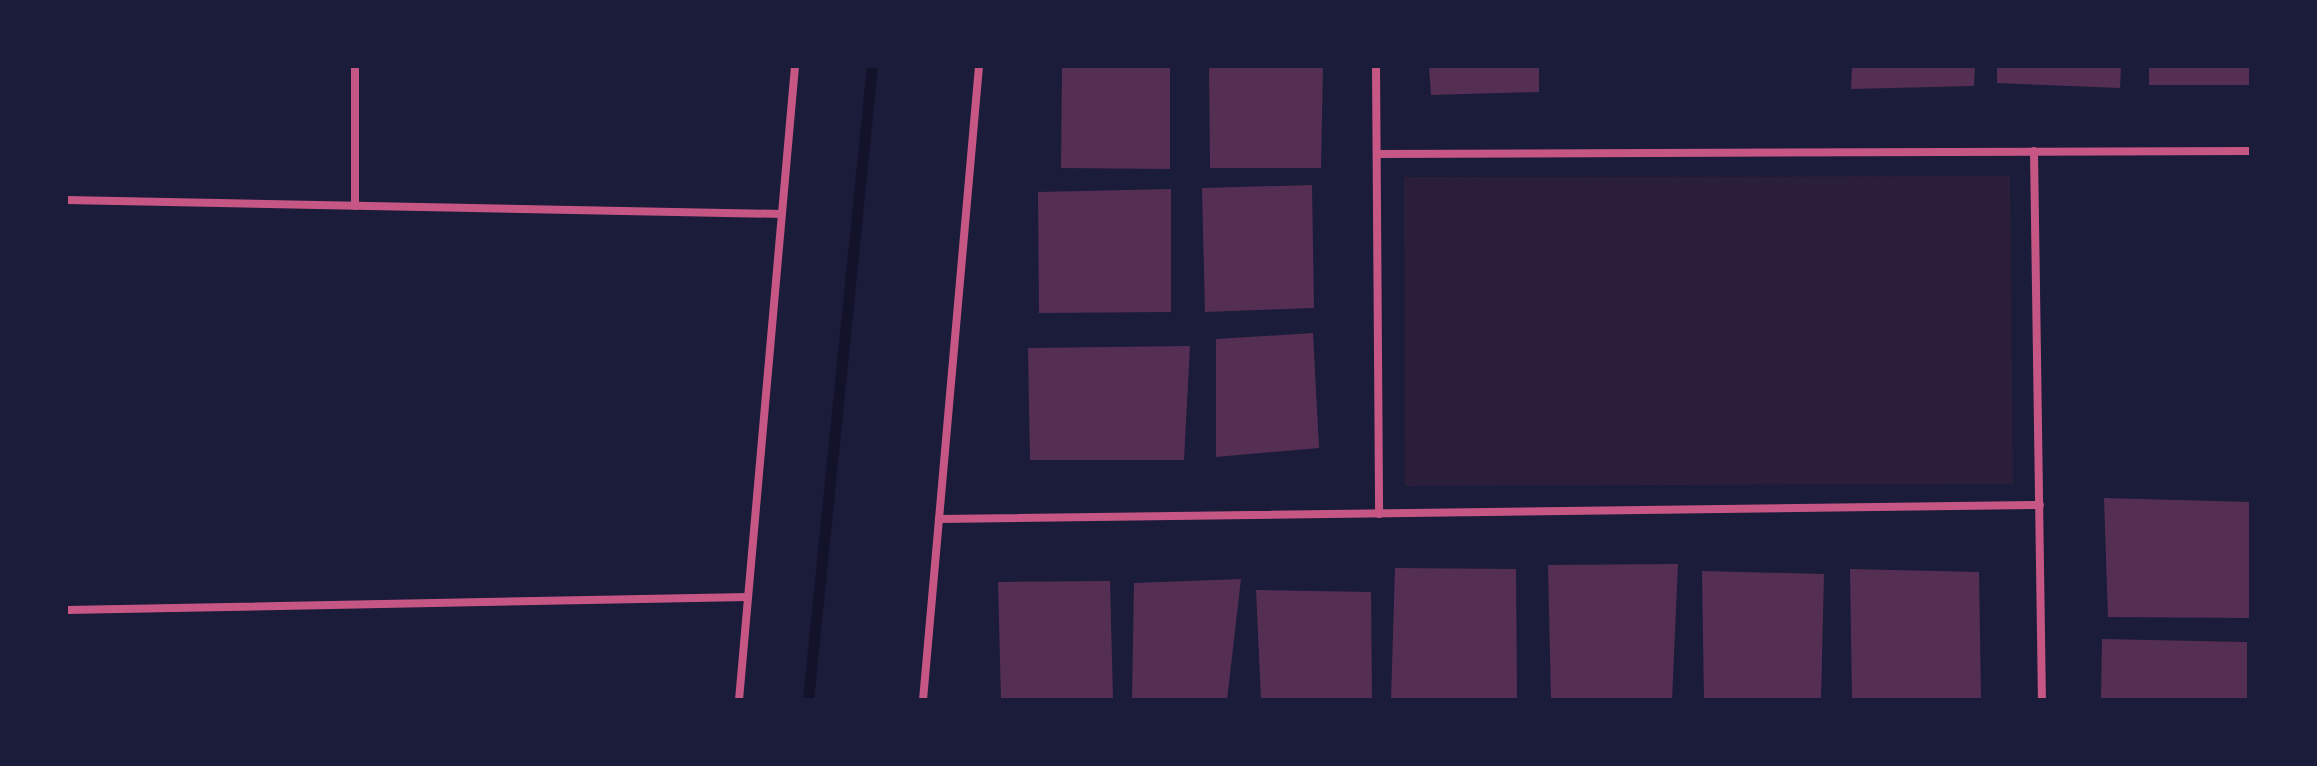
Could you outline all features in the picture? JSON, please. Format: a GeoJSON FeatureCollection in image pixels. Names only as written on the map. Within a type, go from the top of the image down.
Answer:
{"type":"FeatureCollection","features":[{"type":"Feature","properties":{"kind":"street"},"geometry":{"type":"LineString","coordinates":[[355,66],[355,206]]}},
{"type":"Feature","properties":{"kind":"street"},"geometry":{"type":"LineString","coordinates":[[739,700],[795,66]]}},
{"type":"Feature","properties":{"kind":"street"},"geometry":{"type":"LineString","coordinates":[[923,700],[979,66]]}},
{"type":"Feature","properties":{"kind":"street"},"geometry":{"type":"LineString","coordinates":[[1376,66],[1379,514]]}},
{"type":"Feature","properties":{"kind":"street"},"geometry":{"type":"LineString","coordinates":[[2034,151],[2042,700]]}},
{"type":"Feature","properties":{"kind":"street"},"geometry":{"type":"LineString","coordinates":[[1377,154],[2251,151]]}},
{"type":"Feature","properties":{"kind":"street"},"geometry":{"type":"LineString","coordinates":[[66,200],[782,214]]}},
{"type":"Feature","properties":{"kind":"street"},"geometry":{"type":"LineString","coordinates":[[939,519],[2040,505]]}},
{"type":"Feature","properties":{"kind":"street"},"geometry":{"type":"LineString","coordinates":[[66,610],[748,597]]}},
{"type":"Feature","properties":{"kind":"shaded area"},"geometry":{"type":"Polygon","coordinates":[[[2010,176],[2013,484],[1405,486],[1404,177],[2010,176]]]}},
{"type":"Feature","properties":{"kind":"building"},"geometry":{"type":"Polygon","coordinates":[[[1062,66],[1170,66],[1170,169],[1061,168],[1062,66]]]}},
{"type":"Feature","properties":{"kind":"building"},"geometry":{"type":"Polygon","coordinates":[[[1209,66],[1323,66],[1321,168],[1210,168],[1209,66]]]}},
{"type":"Feature","properties":{"kind":"building"},"geometry":{"type":"Polygon","coordinates":[[[1429,66],[1539,66],[1539,92],[1431,95],[1429,66]]]}},
{"type":"Feature","properties":{"kind":"building"},"geometry":{"type":"Polygon","coordinates":[[[1852,66],[1975,66],[1974,86],[1851,89],[1852,66]]]}},
{"type":"Feature","properties":{"kind":"building"},"geometry":{"type":"Polygon","coordinates":[[[1997,66],[2121,66],[2120,88],[1997,83],[1997,66]]]}},
{"type":"Feature","properties":{"kind":"building"},"geometry":{"type":"Polygon","coordinates":[[[2149,66],[2251,66],[2251,85],[2149,85],[2149,66]]]}},
{"type":"Feature","properties":{"kind":"building"},"geometry":{"type":"Polygon","coordinates":[[[1312,185],[1314,308],[1205,312],[1202,188],[1312,185]]]}},
{"type":"Feature","properties":{"kind":"building"},"geometry":{"type":"Polygon","coordinates":[[[1171,189],[1171,312],[1039,313],[1038,192],[1171,189]]]}},
{"type":"Feature","properties":{"kind":"building"},"geometry":{"type":"Polygon","coordinates":[[[1313,333],[1319,448],[1216,457],[1216,339],[1313,333]]]}},
{"type":"Feature","properties":{"kind":"building"},"geometry":{"type":"Polygon","coordinates":[[[1190,346],[1184,460],[1030,460],[1028,348],[1190,346]]]}},
{"type":"Feature","properties":{"kind":"building"},"geometry":{"type":"Polygon","coordinates":[[[2104,498],[2251,502],[2251,618],[2108,617],[2104,498]]]}},
{"type":"Feature","properties":{"kind":"building"},"geometry":{"type":"Polygon","coordinates":[[[1678,564],[1672,700],[1551,700],[1548,565],[1678,564]]]}},
{"type":"Feature","properties":{"kind":"building"},"geometry":{"type":"Polygon","coordinates":[[[1395,568],[1516,569],[1517,700],[1391,700],[1395,568]]]}},
{"type":"Feature","properties":{"kind":"building"},"geometry":{"type":"Polygon","coordinates":[[[1850,569],[1979,572],[1981,700],[1852,700],[1850,569]]]}},
{"type":"Feature","properties":{"kind":"building"},"geometry":{"type":"Polygon","coordinates":[[[1702,571],[1824,574],[1821,700],[1704,700],[1702,571]]]}},
{"type":"Feature","properties":{"kind":"building"},"geometry":{"type":"Polygon","coordinates":[[[1241,579],[1227,700],[1132,700],[1134,583],[1241,579]]]}},
{"type":"Feature","properties":{"kind":"building"},"geometry":{"type":"Polygon","coordinates":[[[1110,581],[1113,700],[1001,700],[998,582],[1110,581]]]}},
{"type":"Feature","properties":{"kind":"building"},"geometry":{"type":"Polygon","coordinates":[[[1256,590],[1371,592],[1372,700],[1261,700],[1256,590]]]}},
{"type":"Feature","properties":{"kind":"building"},"geometry":{"type":"Polygon","coordinates":[[[2102,639],[2247,642],[2247,700],[2101,700],[2102,639]]]}},
{"type":"Feature","properties":{"kind":"waterway"},"geometry":{"type":"LineString","coordinates":[[808,700],[872,66]]}}]}
